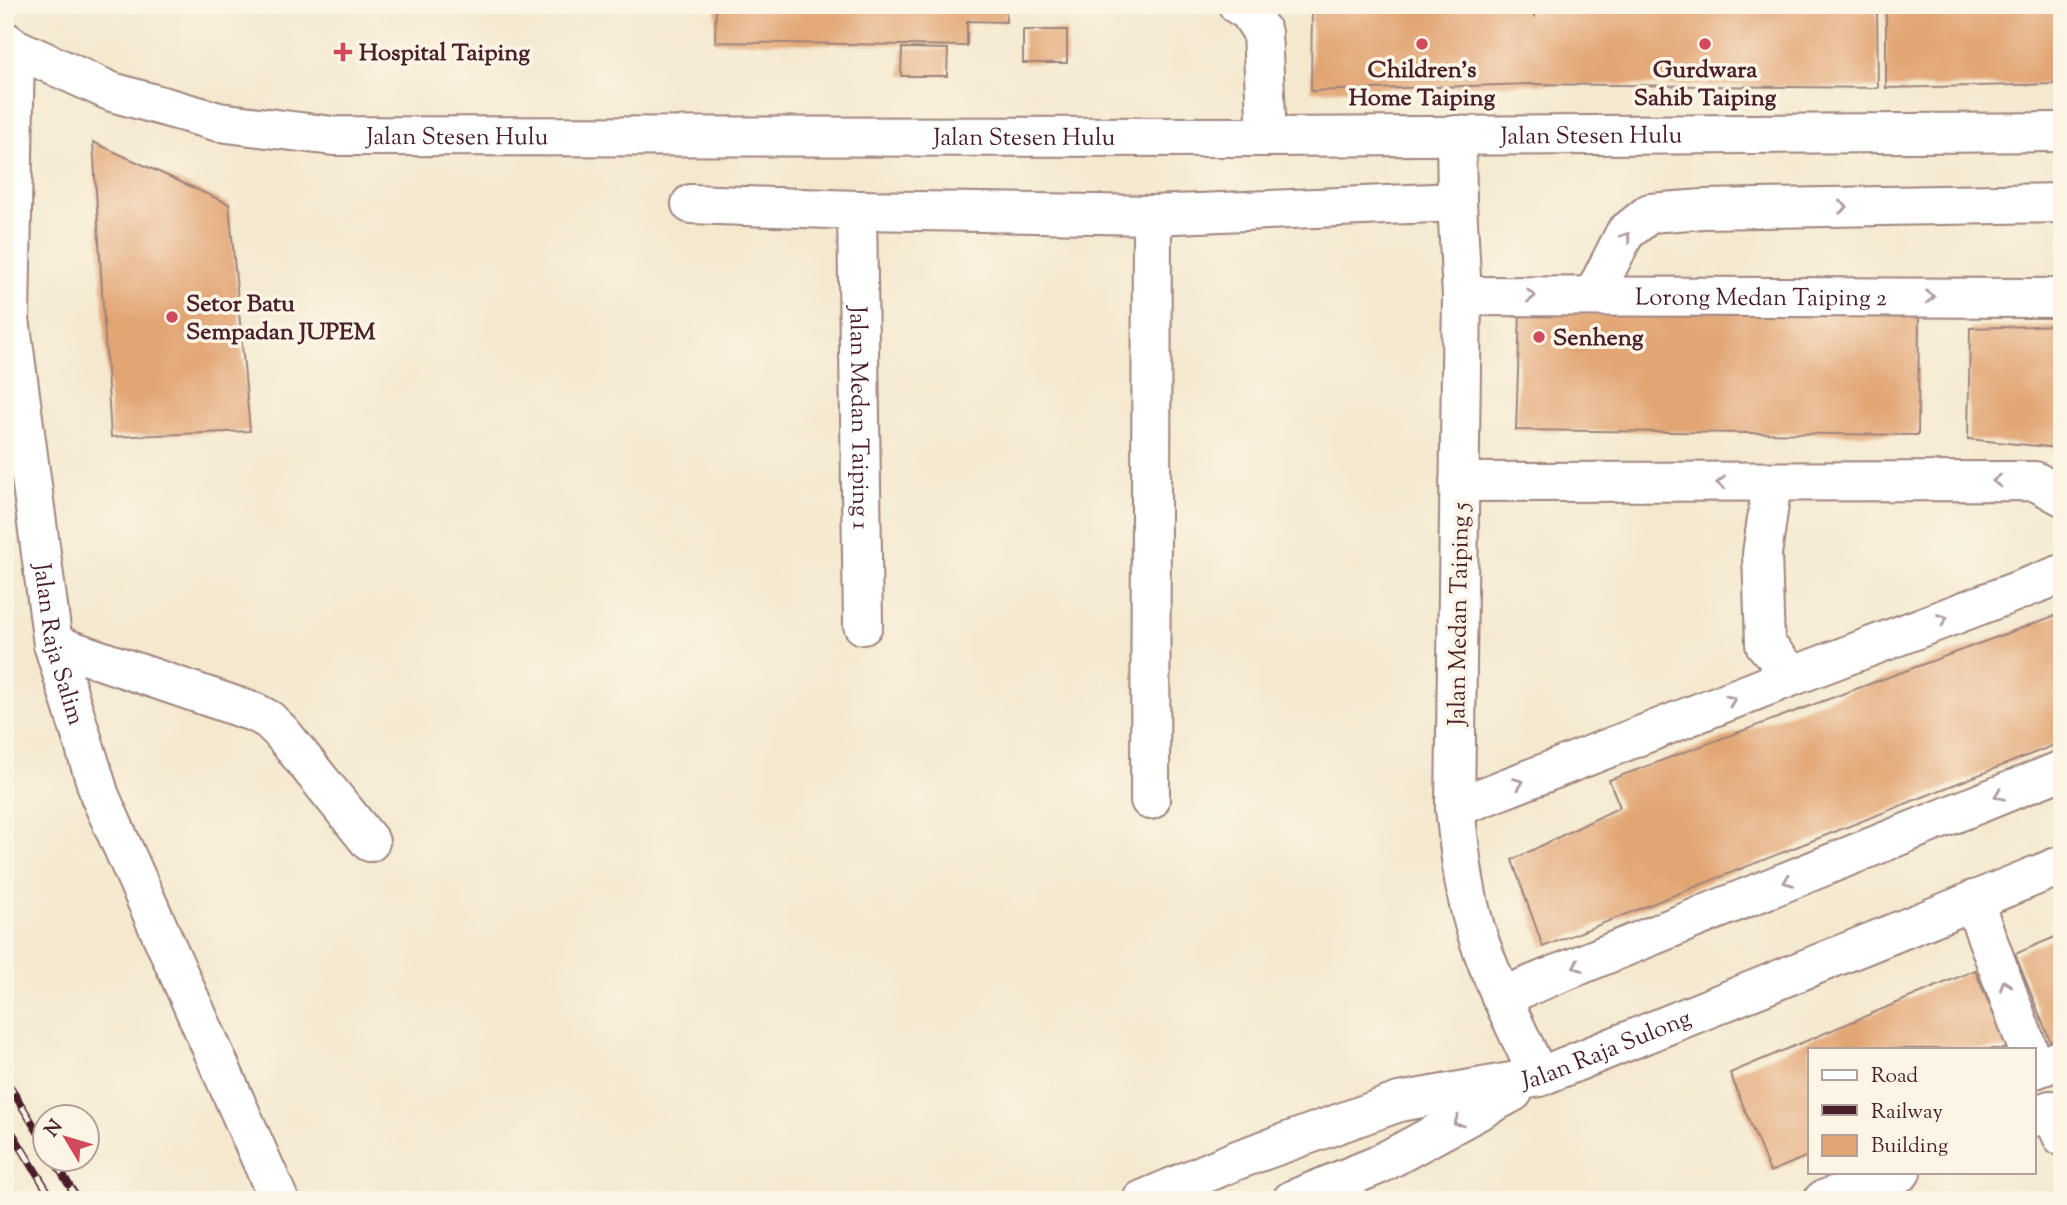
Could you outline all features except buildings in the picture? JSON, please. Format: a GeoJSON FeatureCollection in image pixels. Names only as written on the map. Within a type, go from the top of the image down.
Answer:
{"type":"FeatureCollection","features":[{"type":"Feature","properties":{"kind":"street"},"geometry":{"type":"LineString","coordinates":[[1238,5],[1249,12],[1262,32],[1267,137]]}},
{"type":"Feature","properties":{"kind":"street","name":"Jalan Stesen Hulu"},"geometry":{"type":"LineString","coordinates":[[10,45],[112,92],[219,122],[332,136],[1267,137],[2062,132]]}},
{"type":"Feature","properties":{"kind":"street","name":"Jalan Raja Salim"},"geometry":{"type":"LineString","coordinates":[[10,45],[10,319],[53,644],[100,796],[279,1200]]}},
{"type":"Feature","properties":{"kind":"street","name":"Jalan Medan Taiping 5"},"geometry":{"type":"LineString","coordinates":[[1456,135],[1462,296],[1455,808],[1465,888],[1478,938],[1501,997],[1539,1077]]}},
{"type":"Feature","properties":{"kind":"street"},"geometry":{"type":"LineString","coordinates":[[691,204],[1152,215],[1457,202]]}},
{"type":"Feature","properties":{"kind":"street"},"geometry":{"type":"LineString","coordinates":[[1593,296],[1625,233],[1650,213],[1717,209],[2062,203]]}},
{"type":"Feature","properties":{"kind":"street","name":"Jalan Medan Taiping 1"},"geometry":{"type":"LineString","coordinates":[[857,209],[863,625]]}},
{"type":"Feature","properties":{"kind":"street"},"geometry":{"type":"LineString","coordinates":[[1150,800],[1152,215]]}},
{"type":"Feature","properties":{"kind":"street","name":"Lorong Medan Taiping 2"},"geometry":{"type":"LineString","coordinates":[[1462,296],[2062,298]]}},
{"type":"Feature","properties":{"kind":"street"},"geometry":{"type":"LineString","coordinates":[[1460,482],[2035,481],[2062,496]]}},
{"type":"Feature","properties":{"kind":"street"},"geometry":{"type":"LineString","coordinates":[[1772,483],[1762,554],[1766,645],[1793,676]]}},
{"type":"Feature","properties":{"kind":"street"},"geometry":{"type":"LineString","coordinates":[[1455,808],[2062,574]]}},
{"type":"Feature","properties":{"kind":"street"},"geometry":{"type":"LineString","coordinates":[[53,644],[256,713],[269,720],[370,842]]}},
{"type":"Feature","properties":{"kind":"street"},"geometry":{"type":"LineString","coordinates":[[1501,997],[2062,770]]}},
{"type":"Feature","properties":{"kind":"street","name":"Jalan Raja Sulong"},"geometry":{"type":"LineString","coordinates":[[1142,1200],[1237,1160],[1399,1102],[1539,1077],[2062,865]]}},
{"type":"Feature","properties":{"kind":"street"},"geometry":{"type":"LineString","coordinates":[[1973,900],[2035,1048]]}},
{"type":"Feature","properties":{"kind":"street"},"geometry":{"type":"LineString","coordinates":[[1292,1200],[1378,1165],[1539,1077]]}},
{"type":"Feature","properties":{"kind":"street"},"geometry":{"type":"LineString","coordinates":[[2036,1116],[2050,1110],[2062,1136]]}},
{"type":"Feature","properties":{"kind":"street"},"geometry":{"type":"LineString","coordinates":[[1823,1200],[1895,1174]]}},
{"type":"Feature","properties":{"kind":"railway"},"geometry":{"type":"LineString","coordinates":[[5,1079],[32,1122]]}},
{"type":"Feature","properties":{"kind":"railway"},"geometry":{"type":"LineString","coordinates":[[5,1121],[53,1200]]}},
{"type":"Feature","properties":{"kind":"railway"},"geometry":{"type":"LineString","coordinates":[[62,1174],[78,1200]]}},
{"type":"Feature","properties":{"kind":"place","name":"Children's Home Taiping"},"geometry":{"type":"Point","coordinates":[1422,44]}},
{"type":"Feature","properties":{"kind":"place","name":"Gurdwara Sahib Taiping"},"geometry":{"type":"Point","coordinates":[1705,44]}},
{"type":"Feature","properties":{"kind":"place","name":"Hospital Taiping"},"geometry":{"type":"Point","coordinates":[343,52]}},
{"type":"Feature","properties":{"kind":"place","name":"Setor Batu Sempadan JUPEM"},"geometry":{"type":"Point","coordinates":[172,317]}},
{"type":"Feature","properties":{"kind":"place","name":"Senheng"},"geometry":{"type":"Point","coordinates":[1539,337]}}]}
